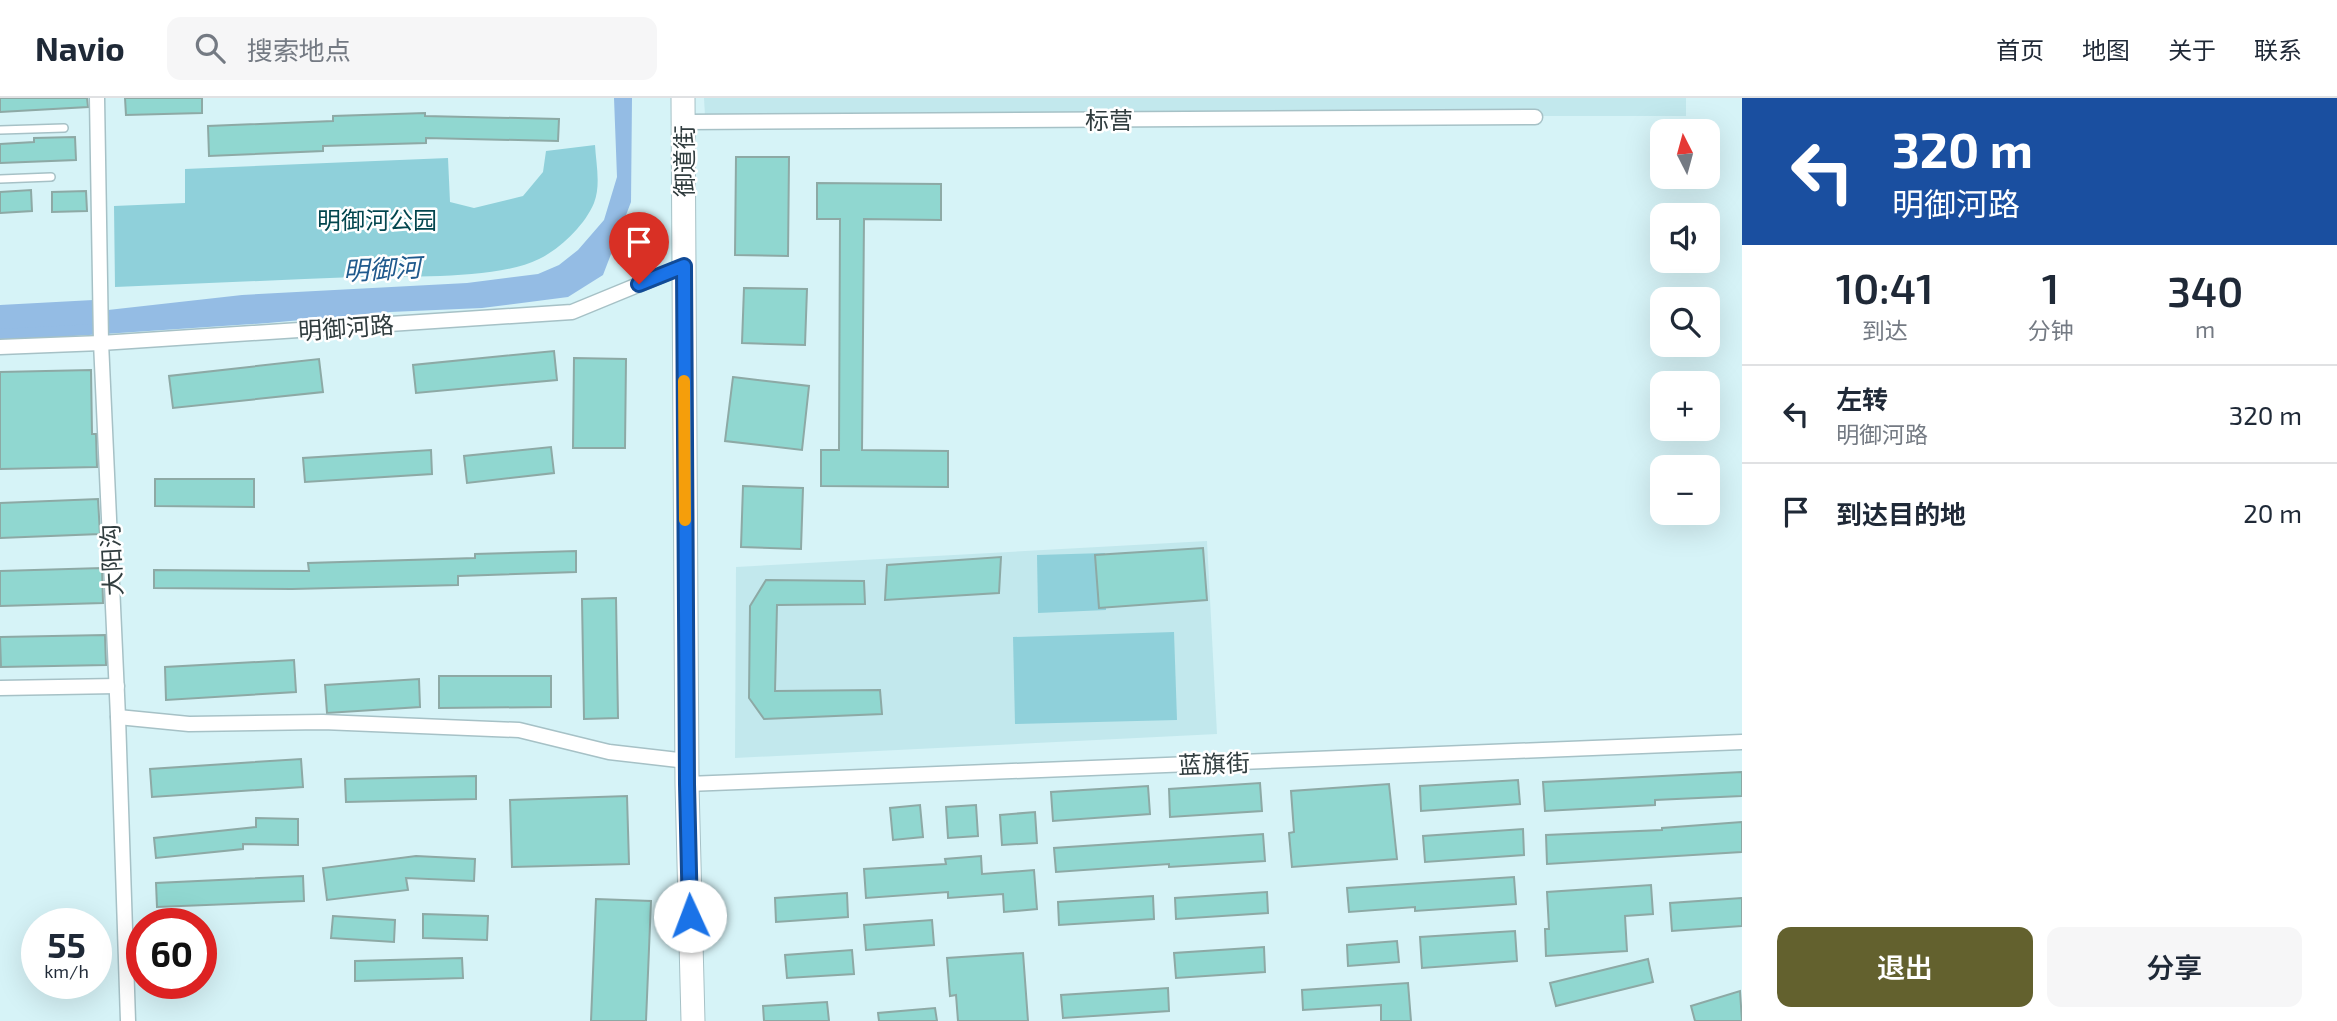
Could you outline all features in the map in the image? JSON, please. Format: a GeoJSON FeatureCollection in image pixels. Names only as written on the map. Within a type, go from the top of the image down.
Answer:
{"type":"FeatureCollection","features":[{"type":"Feature","properties":{"kind":"main road","name":"御道街"},"geometry":{"type":"LineString","coordinates":[[683,98],[687,784],[693,1021]]}},
{"type":"Feature","properties":{"kind":"street","name":"大阳沟"},"geometry":{"type":"LineString","coordinates":[[97,98],[101,342],[117,686],[128,1021]]}},
{"type":"Feature","properties":{"kind":"street","name":"标营"},"geometry":{"type":"LineString","coordinates":[[683,122],[1535,117]]}},
{"type":"Feature","properties":{"kind":"street","name":"明御河路"},"geometry":{"type":"LineString","coordinates":[[0,347],[572,312],[684,266]]}},
{"type":"Feature","properties":{"kind":"street"},"geometry":{"type":"LineString","coordinates":[[0,688],[117,686]]}},
{"type":"Feature","properties":{"kind":"street"},"geometry":{"type":"LineString","coordinates":[[118,717],[188,724],[323,722],[519,730],[609,752],[687,761]]}},
{"type":"Feature","properties":{"kind":"street","name":"蓝旗街"},"geometry":{"type":"LineString","coordinates":[[687,784],[1742,742]]}},
{"type":"Feature","properties":{"kind":"lane"},"geometry":{"type":"LineString","coordinates":[[0,130],[64,128]]}},
{"type":"Feature","properties":{"kind":"lane"},"geometry":{"type":"LineString","coordinates":[[0,178],[51,177]]}},
{"type":"Feature","properties":{"kind":"shaded area","name":"明御河"},"geometry":{"type":"Polygon","coordinates":[[[614,98],[632,98],[631,202],[603,275],[568,297],[482,308],[390,312],[0,341],[0,318],[99,311],[242,295],[467,283],[538,274],[559,265],[578,250],[604,220],[617,177],[614,98]]]}},
{"type":"Feature","properties":{"kind":"shaded area"},"geometry":{"type":"Polygon","coordinates":[[[704,98],[1686,98],[1686,116],[705,116],[704,98]]]}},
{"type":"Feature","properties":{"kind":"shaded area"},"geometry":{"type":"Polygon","coordinates":[[[1207,541],[1217,734],[735,758],[736,567],[1207,541]]]}},
{"type":"Feature","properties":{"kind":"green space","name":"明御河公园"},"geometry":{"type":"Polygon","coordinates":[[[595,145],[597,189],[590,211],[571,236],[555,249],[521,266],[450,276],[355,277],[115,287],[114,206],[185,203],[185,169],[448,158],[450,202],[474,208],[523,196],[543,172],[546,151],[595,145]]]}},
{"type":"Feature","properties":{"kind":"green space"},"geometry":{"type":"Polygon","coordinates":[[[1105,553],[1106,610],[1038,613],[1037,555],[1105,553]]]}},
{"type":"Feature","properties":{"kind":"green space"},"geometry":{"type":"Polygon","coordinates":[[[1174,632],[1177,720],[1015,724],[1013,637],[1174,632]]]}},
{"type":"Feature","properties":{"kind":"building"},"geometry":{"type":"Polygon","coordinates":[[[0,98],[87,98],[88,107],[0,112],[0,98]]]}},
{"type":"Feature","properties":{"kind":"building"},"geometry":{"type":"Polygon","coordinates":[[[125,98],[202,98],[202,113],[126,115],[125,98]]]}},
{"type":"Feature","properties":{"kind":"building"},"geometry":{"type":"Polygon","coordinates":[[[425,113],[425,116],[559,119],[558,141],[426,138],[426,143],[323,146],[323,151],[209,156],[208,126],[333,121],[333,116],[425,113]]]}},
{"type":"Feature","properties":{"kind":"building"},"geometry":{"type":"Polygon","coordinates":[[[75,137],[76,160],[0,163],[0,144],[34,142],[34,138],[75,137]]]}},
{"type":"Feature","properties":{"kind":"building"},"geometry":{"type":"Polygon","coordinates":[[[736,157],[789,157],[788,256],[735,255],[736,157]]]}},
{"type":"Feature","properties":{"kind":"building"},"geometry":{"type":"Polygon","coordinates":[[[817,183],[941,184],[941,220],[864,219],[862,450],[948,451],[948,487],[821,486],[821,450],[839,450],[840,219],[817,219],[817,183]]]}},
{"type":"Feature","properties":{"kind":"building"},"geometry":{"type":"Polygon","coordinates":[[[31,190],[32,211],[0,213],[0,192],[31,190]]]}},
{"type":"Feature","properties":{"kind":"building"},"geometry":{"type":"Polygon","coordinates":[[[86,191],[87,211],[52,212],[52,192],[86,191]]]}},
{"type":"Feature","properties":{"kind":"building"},"geometry":{"type":"Polygon","coordinates":[[[744,288],[807,289],[805,345],[742,343],[744,288]]]}},
{"type":"Feature","properties":{"kind":"building"},"geometry":{"type":"Polygon","coordinates":[[[554,351],[557,380],[416,393],[413,365],[554,351]]]}},
{"type":"Feature","properties":{"kind":"building"},"geometry":{"type":"Polygon","coordinates":[[[574,358],[626,359],[625,448],[573,448],[574,358]]]}},
{"type":"Feature","properties":{"kind":"building"},"geometry":{"type":"Polygon","coordinates":[[[319,359],[323,392],[173,408],[169,376],[319,359]]]}},
{"type":"Feature","properties":{"kind":"building"},"geometry":{"type":"Polygon","coordinates":[[[91,370],[92,434],[96,434],[97,467],[0,469],[0,372],[91,370]]]}},
{"type":"Feature","properties":{"kind":"building"},"geometry":{"type":"Polygon","coordinates":[[[733,377],[809,386],[802,450],[725,441],[733,377]]]}},
{"type":"Feature","properties":{"kind":"building"},"geometry":{"type":"Polygon","coordinates":[[[551,447],[554,473],[467,483],[464,456],[551,447]]]}},
{"type":"Feature","properties":{"kind":"building"},"geometry":{"type":"Polygon","coordinates":[[[431,450],[432,474],[305,482],[303,458],[431,450]]]}},
{"type":"Feature","properties":{"kind":"building"},"geometry":{"type":"Polygon","coordinates":[[[155,479],[254,479],[254,507],[155,506],[155,479]]]}},
{"type":"Feature","properties":{"kind":"building"},"geometry":{"type":"Polygon","coordinates":[[[743,486],[803,488],[801,549],[741,547],[743,486]]]}},
{"type":"Feature","properties":{"kind":"building"},"geometry":{"type":"Polygon","coordinates":[[[98,499],[100,534],[0,538],[0,503],[98,499]]]}},
{"type":"Feature","properties":{"kind":"building"},"geometry":{"type":"Polygon","coordinates":[[[1203,548],[1207,600],[1099,608],[1095,555],[1203,548]]]}},
{"type":"Feature","properties":{"kind":"building"},"geometry":{"type":"Polygon","coordinates":[[[576,551],[576,572],[458,576],[458,585],[292,589],[154,588],[154,570],[309,571],[308,563],[475,558],[475,554],[576,551]]]}},
{"type":"Feature","properties":{"kind":"building"},"geometry":{"type":"Polygon","coordinates":[[[1001,557],[999,593],[885,600],[887,565],[1001,557]]]}},
{"type":"Feature","properties":{"kind":"building"},"geometry":{"type":"Polygon","coordinates":[[[102,568],[103,603],[0,606],[0,571],[102,568]]]}},
{"type":"Feature","properties":{"kind":"building"},"geometry":{"type":"Polygon","coordinates":[[[766,580],[864,581],[865,604],[777,605],[775,691],[880,690],[882,714],[764,719],[749,698],[750,606],[766,580]]]}},
{"type":"Feature","properties":{"kind":"building"},"geometry":{"type":"Polygon","coordinates":[[[616,598],[618,718],[584,719],[582,599],[616,598]]]}},
{"type":"Feature","properties":{"kind":"building"},"geometry":{"type":"Polygon","coordinates":[[[105,635],[106,665],[1,667],[0,637],[105,635]]]}},
{"type":"Feature","properties":{"kind":"building"},"geometry":{"type":"Polygon","coordinates":[[[294,660],[296,692],[166,700],[165,667],[294,660]]]}},
{"type":"Feature","properties":{"kind":"building"},"geometry":{"type":"Polygon","coordinates":[[[439,676],[551,676],[551,707],[439,708],[439,676]]]}},
{"type":"Feature","properties":{"kind":"building"},"geometry":{"type":"Polygon","coordinates":[[[419,679],[420,707],[327,713],[325,685],[419,679]]]}},
{"type":"Feature","properties":{"kind":"building"},"geometry":{"type":"Polygon","coordinates":[[[301,759],[303,787],[152,797],[150,769],[301,759]]]}},
{"type":"Feature","properties":{"kind":"building"},"geometry":{"type":"Polygon","coordinates":[[[1742,772],[1742,796],[1655,800],[1655,805],[1545,811],[1543,782],[1742,772]]]}},
{"type":"Feature","properties":{"kind":"building"},"geometry":{"type":"Polygon","coordinates":[[[476,776],[476,799],[346,802],[345,779],[476,776]]]}},
{"type":"Feature","properties":{"kind":"building"},"geometry":{"type":"Polygon","coordinates":[[[1518,780],[1520,804],[1421,811],[1420,786],[1518,780]]]}},
{"type":"Feature","properties":{"kind":"building"},"geometry":{"type":"Polygon","coordinates":[[[1260,783],[1262,811],[1170,817],[1169,789],[1260,783]]]}},
{"type":"Feature","properties":{"kind":"building"},"geometry":{"type":"Polygon","coordinates":[[[1389,784],[1397,859],[1292,867],[1289,833],[1294,832],[1291,791],[1389,784]]]}},
{"type":"Feature","properties":{"kind":"building"},"geometry":{"type":"Polygon","coordinates":[[[1148,786],[1150,814],[1053,821],[1051,792],[1148,786]]]}},
{"type":"Feature","properties":{"kind":"building"},"geometry":{"type":"Polygon","coordinates":[[[627,796],[629,864],[512,867],[510,800],[627,796]]]}},
{"type":"Feature","properties":{"kind":"building"},"geometry":{"type":"Polygon","coordinates":[[[920,805],[923,837],[893,840],[890,808],[920,805]]]}},
{"type":"Feature","properties":{"kind":"building"},"geometry":{"type":"Polygon","coordinates":[[[976,805],[978,836],[948,838],[946,807],[976,805]]]}},
{"type":"Feature","properties":{"kind":"building"},"geometry":{"type":"Polygon","coordinates":[[[1035,812],[1037,843],[1002,845],[1000,815],[1035,812]]]}},
{"type":"Feature","properties":{"kind":"building"},"geometry":{"type":"Polygon","coordinates":[[[256,818],[298,819],[298,845],[243,844],[243,849],[156,858],[154,838],[256,827],[256,818]]]}},
{"type":"Feature","properties":{"kind":"building"},"geometry":{"type":"Polygon","coordinates":[[[1742,822],[1742,852],[1547,864],[1546,835],[1662,830],[1742,822]]]}},
{"type":"Feature","properties":{"kind":"building"},"geometry":{"type":"Polygon","coordinates":[[[1523,829],[1524,855],[1425,862],[1423,836],[1523,829]]]}},
{"type":"Feature","properties":{"kind":"building"},"geometry":{"type":"Polygon","coordinates":[[[1263,834],[1265,861],[1056,872],[1054,848],[1263,834]]]}},
{"type":"Feature","properties":{"kind":"building"},"geometry":{"type":"Polygon","coordinates":[[[416,856],[475,859],[474,881],[406,878],[408,890],[327,900],[323,868],[416,856]]]}},
{"type":"Feature","properties":{"kind":"building"},"geometry":{"type":"Polygon","coordinates":[[[981,856],[982,874],[1034,870],[1037,909],[1004,912],[1003,894],[948,898],[948,892],[866,898],[864,869],[946,864],[945,859],[981,856]]]}},
{"type":"Feature","properties":{"kind":"building"},"geometry":{"type":"Polygon","coordinates":[[[303,876],[304,901],[157,907],[156,883],[303,876]]]}},
{"type":"Feature","properties":{"kind":"building"},"geometry":{"type":"Polygon","coordinates":[[[1514,877],[1516,904],[1415,911],[1415,907],[1349,912],[1347,888],[1514,877]]]}},
{"type":"Feature","properties":{"kind":"building"},"geometry":{"type":"Polygon","coordinates":[[[1651,885],[1653,914],[1625,916],[1627,951],[1546,956],[1545,929],[1549,929],[1547,892],[1651,885]]]}},
{"type":"Feature","properties":{"kind":"building"},"geometry":{"type":"Polygon","coordinates":[[[1267,892],[1268,913],[1176,919],[1175,898],[1267,892]]]}},
{"type":"Feature","properties":{"kind":"building"},"geometry":{"type":"Polygon","coordinates":[[[847,893],[848,917],[776,922],[775,898],[847,893]]]}},
{"type":"Feature","properties":{"kind":"building"},"geometry":{"type":"Polygon","coordinates":[[[1153,896],[1154,919],[1059,925],[1058,902],[1153,896]]]}},
{"type":"Feature","properties":{"kind":"building"},"geometry":{"type":"Polygon","coordinates":[[[1742,898],[1742,926],[1672,931],[1670,903],[1742,898]]]}},
{"type":"Feature","properties":{"kind":"building"},"geometry":{"type":"Polygon","coordinates":[[[596,899],[651,901],[646,1021],[591,1021],[596,899]]]}},
{"type":"Feature","properties":{"kind":"building"},"geometry":{"type":"Polygon","coordinates":[[[423,914],[488,916],[487,940],[423,938],[423,914]]]}},
{"type":"Feature","properties":{"kind":"building"},"geometry":{"type":"Polygon","coordinates":[[[333,916],[395,920],[394,942],[331,938],[333,916]]]}},
{"type":"Feature","properties":{"kind":"building"},"geometry":{"type":"Polygon","coordinates":[[[932,920],[934,945],[866,950],[864,925],[932,920]]]}},
{"type":"Feature","properties":{"kind":"building"},"geometry":{"type":"Polygon","coordinates":[[[1515,931],[1517,961],[1422,968],[1420,937],[1515,931]]]}},
{"type":"Feature","properties":{"kind":"building"},"geometry":{"type":"Polygon","coordinates":[[[1397,941],[1399,962],[1348,966],[1347,945],[1397,941]]]}},
{"type":"Feature","properties":{"kind":"building"},"geometry":{"type":"Polygon","coordinates":[[[1264,947],[1265,972],[1176,978],[1174,953],[1264,947]]]}},
{"type":"Feature","properties":{"kind":"building"},"geometry":{"type":"Polygon","coordinates":[[[852,950],[854,974],[787,978],[785,955],[852,950]]]}},
{"type":"Feature","properties":{"kind":"building"},"geometry":{"type":"Polygon","coordinates":[[[1023,953],[1028,1021],[958,1021],[956,995],[950,996],[947,958],[1023,953]]]}},
{"type":"Feature","properties":{"kind":"building"},"geometry":{"type":"Polygon","coordinates":[[[462,958],[463,978],[355,981],[355,961],[462,958]]]}},
{"type":"Feature","properties":{"kind":"building"},"geometry":{"type":"Polygon","coordinates":[[[1648,959],[1653,982],[1556,1006],[1550,983],[1648,959]]]}},
{"type":"Feature","properties":{"kind":"building"},"geometry":{"type":"Polygon","coordinates":[[[1408,983],[1411,1021],[1381,1021],[1381,1005],[1303,1010],[1302,990],[1408,983]]]}},
{"type":"Feature","properties":{"kind":"building"},"geometry":{"type":"Polygon","coordinates":[[[1168,988],[1169,1011],[1063,1018],[1061,995],[1168,988]]]}},
{"type":"Feature","properties":{"kind":"building"},"geometry":{"type":"Polygon","coordinates":[[[1740,991],[1742,1021],[1695,1021],[1691,1006],[1740,991]]]}},
{"type":"Feature","properties":{"kind":"building"},"geometry":{"type":"Polygon","coordinates":[[[827,1002],[829,1021],[764,1021],[763,1006],[827,1002]]]}},
{"type":"Feature","properties":{"kind":"building"},"geometry":{"type":"Polygon","coordinates":[[[935,1008],[937,1021],[879,1021],[878,1013],[935,1008]]]}},
{"type":"Feature","properties":{"kind":"waterway","name":"明御河"},"geometry":{"type":"LineString","coordinates":[[0,317],[94,312]]}},
{"type":"Feature","properties":{"kind":"slow traffic"},"geometry":{"type":"LineString","coordinates":[[684,381],[685,520]]}},
{"type":"Feature","properties":{"kind":"route"},"geometry":{"type":"LineString","coordinates":[[639,284],[684,266],[690,916]]}}]}
